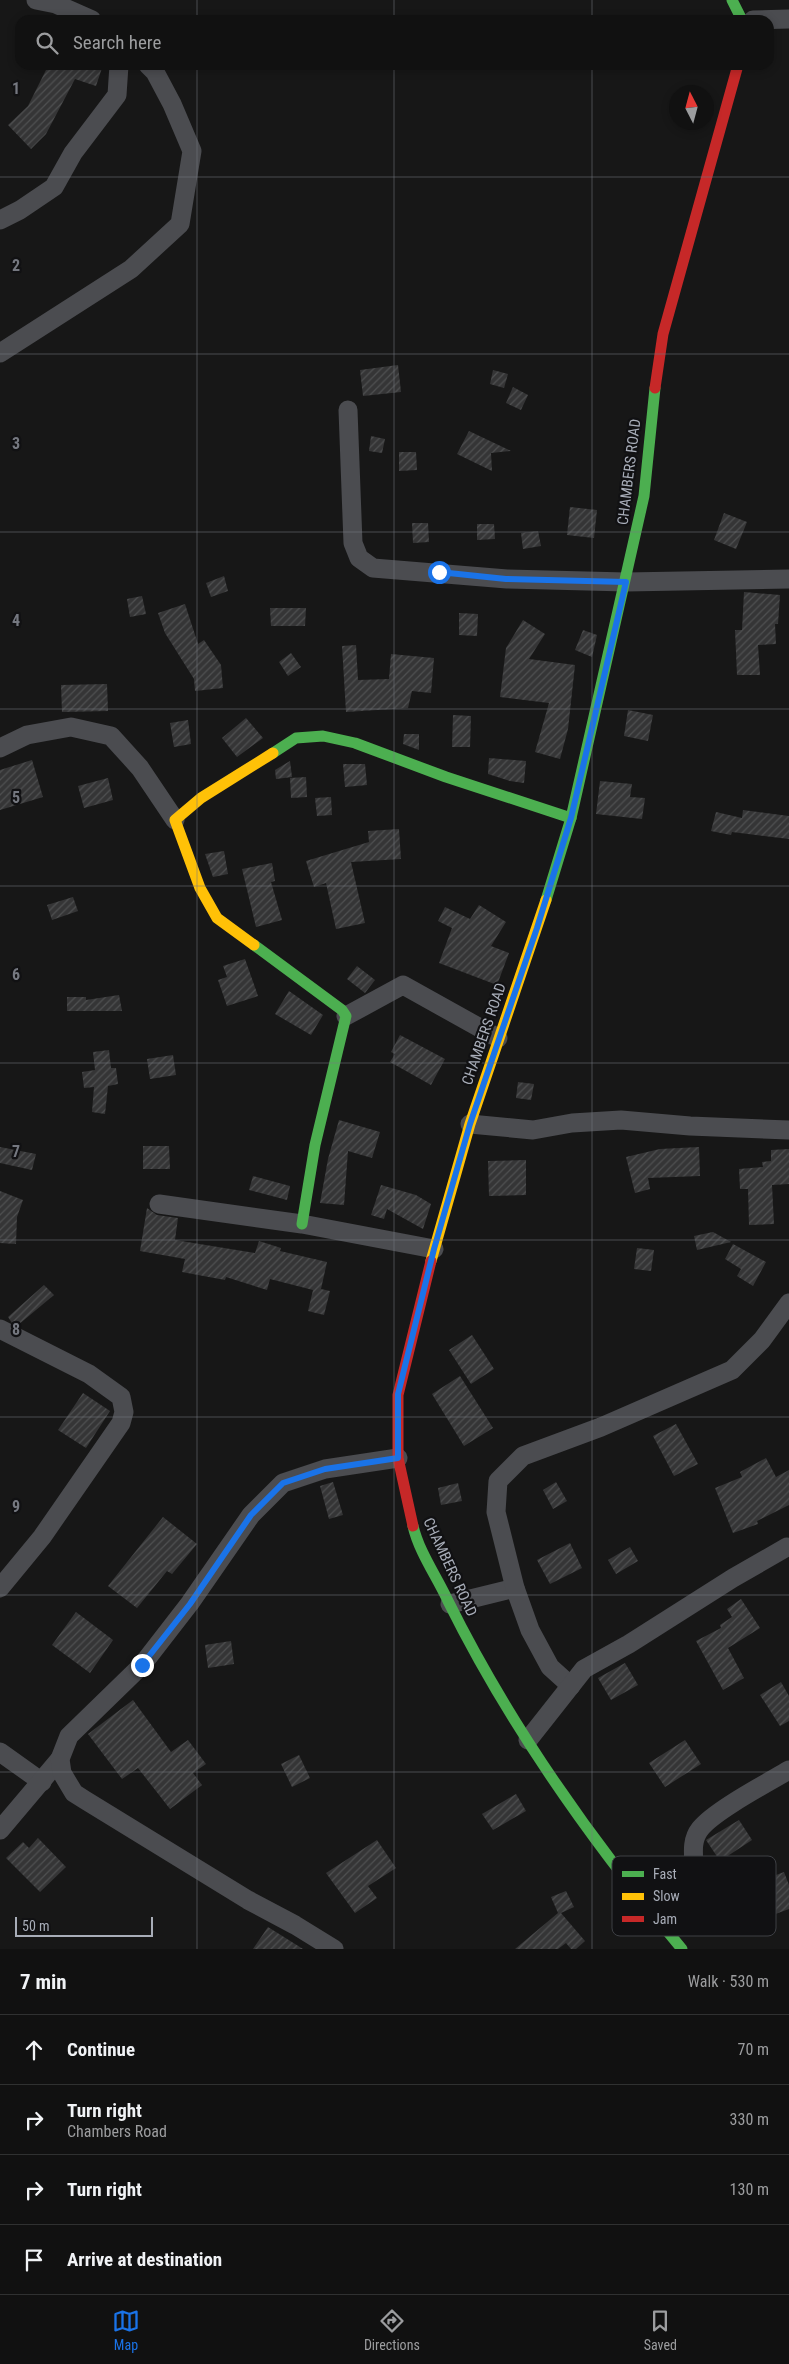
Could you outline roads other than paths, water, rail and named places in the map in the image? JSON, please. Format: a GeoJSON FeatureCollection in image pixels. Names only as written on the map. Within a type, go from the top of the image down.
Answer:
{"type":"FeatureCollection","features":[{"type":"Feature","properties":{"kind":"street"},"geometry":{"type":"LineString","coordinates":[[36,0],[56,4],[81,15]]}},
{"type":"Feature","properties":{"kind":"street"},"geometry":{"type":"LineString","coordinates":[[732,0],[740,15]]}},
{"type":"Feature","properties":{"kind":"street"},"geometry":{"type":"LineString","coordinates":[[774,19],[789,18]]}},
{"type":"Feature","properties":{"kind":"street"},"geometry":{"type":"LineString","coordinates":[[0,220],[20,210],[54,187],[72,153],[117,95],[119,70]]}},
{"type":"Feature","properties":{"kind":"street"},"geometry":{"type":"LineString","coordinates":[[0,353],[131,269],[180,224],[192,151],[172,104],[153,70]]}},
{"type":"Feature","properties":{"kind":"street","name":"CHAMBERS ROAD"},"geometry":{"type":"LineString","coordinates":[[612,1859],[560,1791],[472,1649],[415,1533],[398,1458],[398,1394],[434,1249],[470,1124],[537,928],[571,818],[644,496],[654,393],[663,334],[737,70]]}},
{"type":"Feature","properties":{"kind":"street"},"geometry":{"type":"LineString","coordinates":[[348,410],[353,543],[359,558],[365,564],[381,569],[506,579],[626,582],[789,579]]}},
{"type":"Feature","properties":{"kind":"street"},"geometry":{"type":"LineString","coordinates":[[0,748],[26,736],[71,727],[111,736],[140,768],[175,820],[200,888],[217,918],[342,1010],[346,1016],[312,1155],[302,1224]]}},
{"type":"Feature","properties":{"kind":"street"},"geometry":{"type":"LineString","coordinates":[[175,820],[201,798],[296,738],[324,736],[354,743],[446,777],[571,818]]}},
{"type":"Feature","properties":{"kind":"street"},"geometry":{"type":"LineString","coordinates":[[346,1016],[403,985],[498,1038]]}},
{"type":"Feature","properties":{"kind":"street"},"geometry":{"type":"LineString","coordinates":[[470,1124],[533,1130],[572,1123],[621,1120],[690,1126],[789,1130]]}},
{"type":"Feature","properties":{"kind":"street"},"geometry":{"type":"LineString","coordinates":[[159,1204],[302,1224],[434,1249]]}},
{"type":"Feature","properties":{"kind":"street"},"geometry":{"type":"LineString","coordinates":[[571,1686],[550,1667],[530,1630],[515,1588],[496,1512],[498,1481],[523,1456],[601,1427],[732,1370],[762,1340],[789,1303]]}},
{"type":"Feature","properties":{"kind":"street"},"geometry":{"type":"LineString","coordinates":[[0,1329],[89,1374],[120,1397],[124,1412],[121,1423],[42,1537],[0,1588]]}},
{"type":"Feature","properties":{"kind":"street"},"geometry":{"type":"LineString","coordinates":[[0,1830],[60,1759],[69,1736],[142,1665],[190,1604],[251,1515],[283,1483],[325,1469],[398,1458]]}},
{"type":"Feature","properties":{"kind":"street"},"geometry":{"type":"LineString","coordinates":[[528,1740],[584,1670],[787,1547]]}},
{"type":"Feature","properties":{"kind":"street"},"geometry":{"type":"LineString","coordinates":[[450,1604],[515,1588]]}},
{"type":"Feature","properties":{"kind":"street"},"geometry":{"type":"LineString","coordinates":[[0,1752],[42,1782]]}},
{"type":"Feature","properties":{"kind":"street"},"geometry":{"type":"LineString","coordinates":[[60,1759],[66,1782],[74,1793],[248,1900],[296,1924],[334,1949]]}},
{"type":"Feature","properties":{"kind":"street"},"geometry":{"type":"LineString","coordinates":[[694,1856],[694,1845],[699,1830],[714,1817],[789,1770]]}},
{"type":"Feature","properties":{"kind":"street","name":"CHAMBERS ROAD"},"geometry":{"type":"LineString","coordinates":[[671,1936],[682,1949]]}}]}
